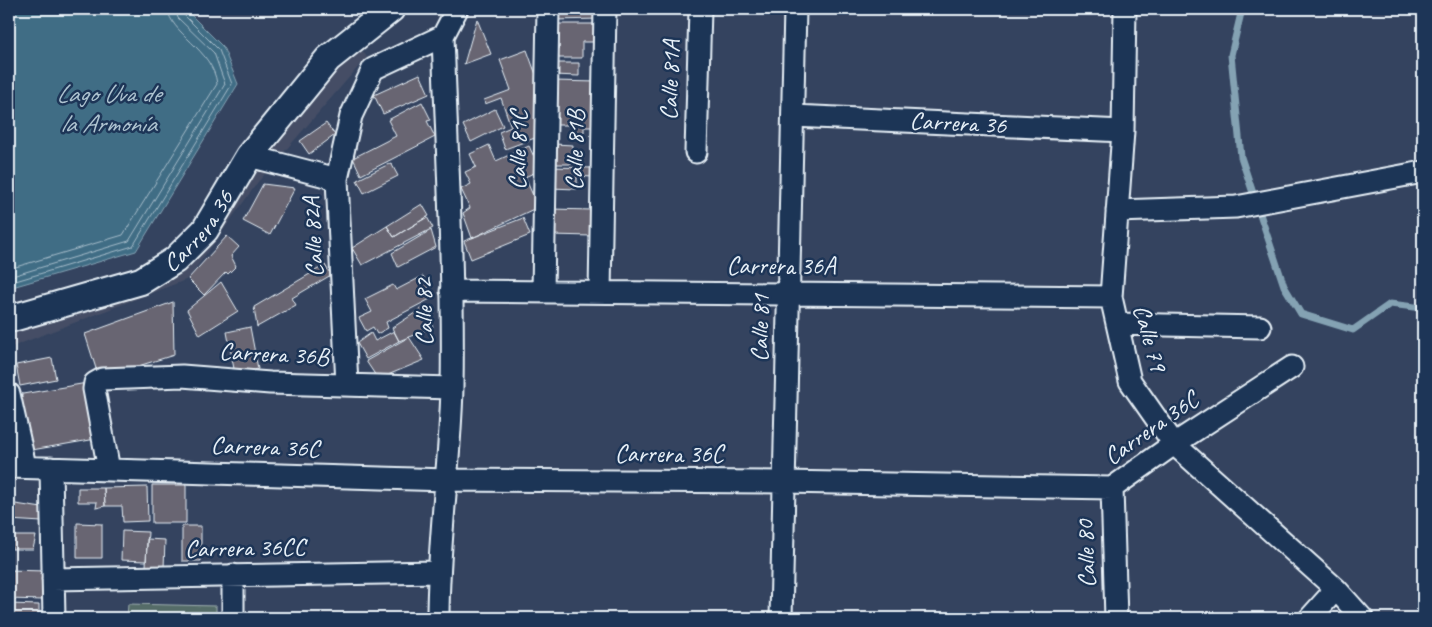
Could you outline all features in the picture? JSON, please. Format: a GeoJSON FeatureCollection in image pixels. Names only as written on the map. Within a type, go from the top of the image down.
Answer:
{"type":"FeatureCollection","features":[{"type":"Feature","properties":{"kind":"street","name":"Carrera 36"},"geometry":{"type":"LineString","coordinates":[[9,319],[140,281],[175,260],[205,230],[249,156],[328,60],[391,9]]}},
{"type":"Feature","properties":{"kind":"street","name":"Calle 82"},"geometry":{"type":"LineString","coordinates":[[438,618],[438,572],[448,480],[452,388],[443,36],[457,9]]}},
{"type":"Feature","properties":{"kind":"street","name":"Calle 81C"},"geometry":{"type":"LineString","coordinates":[[544,292],[548,9]]}},
{"type":"Feature","properties":{"kind":"street","name":"Calle 81B"},"geometry":{"type":"LineString","coordinates":[[600,292],[605,9]]}},
{"type":"Feature","properties":{"kind":"street","name":"Calle 81A"},"geometry":{"type":"LineString","coordinates":[[696,152],[700,9]]}},
{"type":"Feature","properties":{"kind":"street","name":"Calle 81"},"geometry":{"type":"LineString","coordinates":[[781,618],[795,9]]}},
{"type":"Feature","properties":{"kind":"street","name":"Calle 79"},"geometry":{"type":"LineString","coordinates":[[1125,9],[1123,131],[1110,297],[1130,381],[1174,444],[1336,589],[1362,618]]}},
{"type":"Feature","properties":{"kind":"street"},"geometry":{"type":"LineString","coordinates":[[338,179],[351,116],[373,69],[443,36]]}},
{"type":"Feature","properties":{"kind":"street","name":"Carrera 36"},"geometry":{"type":"LineString","coordinates":[[793,116],[1123,131]]}},
{"type":"Feature","properties":{"kind":"street","name":"Calle 82A"},"geometry":{"type":"LineString","coordinates":[[249,156],[338,179],[347,384]]}},
{"type":"Feature","properties":{"kind":"street"},"geometry":{"type":"LineString","coordinates":[[1117,211],[1242,206],[1423,172]]}},
{"type":"Feature","properties":{"kind":"street","name":"Carrera 36A"},"geometry":{"type":"LineString","coordinates":[[451,291],[1110,297]]}},
{"type":"Feature","properties":{"kind":"street"},"geometry":{"type":"LineString","coordinates":[[1117,324],[1260,328]]}},
{"type":"Feature","properties":{"kind":"street","name":"Carrera 36C"},"geometry":{"type":"LineString","coordinates":[[17,467],[448,480],[784,482],[1112,488],[1174,444],[1292,367]]}},
{"type":"Feature","properties":{"kind":"street","name":"Carrera 36B"},"geometry":{"type":"LineString","coordinates":[[110,470],[94,390],[95,383],[102,379],[182,376],[270,383],[452,388]]}},
{"type":"Feature","properties":{"kind":"street"},"geometry":{"type":"LineString","coordinates":[[9,394],[17,467]]}},
{"type":"Feature","properties":{"kind":"street"},"geometry":{"type":"LineString","coordinates":[[51,468],[54,618]]}},
{"type":"Feature","properties":{"kind":"street","name":"Calle 80"},"geometry":{"type":"LineString","coordinates":[[1112,488],[1116,618]]}},
{"type":"Feature","properties":{"kind":"street","name":"Carrera 36CC"},"geometry":{"type":"LineString","coordinates":[[53,579],[438,572]]}},
{"type":"Feature","properties":{"kind":"street"},"geometry":{"type":"LineString","coordinates":[[232,575],[233,618]]}},
{"type":"Feature","properties":{"kind":"street"},"geometry":{"type":"LineString","coordinates":[[1310,618],[1336,589]]}},
{"type":"Feature","properties":{"kind":"shaded area"},"geometry":{"type":"Polygon","coordinates":[[[358,45],[367,57],[258,182],[188,279],[9,348],[9,331],[151,287],[253,165],[358,45]]]}},
{"type":"Feature","properties":{"kind":"green space"},"geometry":{"type":"Polygon","coordinates":[[[128,604],[216,606],[216,618],[127,618],[128,604]]]}},
{"type":"Feature","properties":{"kind":"water","name":"Lago Uva de la Armonía"},"geometry":{"type":"Polygon","coordinates":[[[9,9],[185,9],[223,47],[238,84],[136,251],[9,288],[9,9]]]}},
{"type":"Feature","properties":{"kind":"building"},"geometry":{"type":"Polygon","coordinates":[[[554,9],[599,9],[599,19],[554,20],[554,9]]]}},
{"type":"Feature","properties":{"kind":"building"},"geometry":{"type":"Polygon","coordinates":[[[477,19],[491,54],[464,64],[477,19]]]}},
{"type":"Feature","properties":{"kind":"building"},"geometry":{"type":"Polygon","coordinates":[[[555,24],[597,24],[597,42],[582,42],[582,58],[555,58],[555,24]]]}},
{"type":"Feature","properties":{"kind":"building"},"geometry":{"type":"Polygon","coordinates":[[[527,50],[545,100],[543,135],[505,149],[499,132],[511,127],[501,98],[485,104],[484,100],[511,90],[500,60],[527,50]]]}},
{"type":"Feature","properties":{"kind":"building"},"geometry":{"type":"Polygon","coordinates":[[[554,63],[579,63],[579,76],[553,75],[554,63]]]}},
{"type":"Feature","properties":{"kind":"building"},"geometry":{"type":"Polygon","coordinates":[[[420,74],[429,94],[383,114],[374,95],[420,74]]]}},
{"type":"Feature","properties":{"kind":"building"},"geometry":{"type":"Polygon","coordinates":[[[554,81],[597,82],[596,127],[584,127],[584,132],[573,132],[573,125],[554,125],[554,81]]]}},
{"type":"Feature","properties":{"kind":"building"},"geometry":{"type":"Polygon","coordinates":[[[422,102],[431,120],[427,121],[435,137],[361,175],[353,158],[396,136],[388,120],[422,102]]]}},
{"type":"Feature","properties":{"kind":"building"},"geometry":{"type":"Polygon","coordinates":[[[495,109],[503,126],[471,142],[463,125],[495,109]]]}},
{"type":"Feature","properties":{"kind":"building"},"geometry":{"type":"Polygon","coordinates":[[[326,123],[335,135],[309,154],[300,141],[326,123]]]}},
{"type":"Feature","properties":{"kind":"building"},"geometry":{"type":"Polygon","coordinates":[[[554,144],[573,145],[572,164],[553,164],[554,144]]]}},
{"type":"Feature","properties":{"kind":"building"},"geometry":{"type":"Polygon","coordinates":[[[489,145],[496,161],[529,146],[540,170],[525,177],[538,207],[472,238],[463,213],[470,208],[461,189],[471,184],[465,172],[476,167],[470,154],[489,145]]]}},
{"type":"Feature","properties":{"kind":"building"},"geometry":{"type":"Polygon","coordinates":[[[391,163],[398,176],[364,193],[357,180],[391,163]]]}},
{"type":"Feature","properties":{"kind":"building"},"geometry":{"type":"Polygon","coordinates":[[[550,167],[592,168],[592,177],[577,176],[577,189],[550,188],[550,167]]]}},
{"type":"Feature","properties":{"kind":"building"},"geometry":{"type":"Polygon","coordinates":[[[263,184],[295,188],[270,235],[243,221],[263,184]]]}},
{"type":"Feature","properties":{"kind":"building"},"geometry":{"type":"Polygon","coordinates":[[[422,204],[429,216],[394,237],[387,226],[422,204]]]}},
{"type":"Feature","properties":{"kind":"building"},"geometry":{"type":"Polygon","coordinates":[[[551,209],[592,210],[592,236],[551,235],[551,209]]]}},
{"type":"Feature","properties":{"kind":"building"},"geometry":{"type":"Polygon","coordinates":[[[427,217],[433,228],[362,265],[352,248],[387,226],[394,237],[427,217]]]}},
{"type":"Feature","properties":{"kind":"building"},"geometry":{"type":"Polygon","coordinates":[[[523,218],[530,235],[471,259],[464,241],[523,218]]]}},
{"type":"Feature","properties":{"kind":"building"},"geometry":{"type":"Polygon","coordinates":[[[431,230],[436,247],[398,267],[392,253],[431,230]]]}},
{"type":"Feature","properties":{"kind":"building"},"geometry":{"type":"Polygon","coordinates":[[[227,236],[239,247],[231,256],[236,266],[228,274],[226,272],[204,295],[188,279],[227,236]]]}},
{"type":"Feature","properties":{"kind":"building"},"geometry":{"type":"Polygon","coordinates":[[[325,265],[331,275],[292,298],[296,305],[257,327],[254,307],[325,265]]]}},
{"type":"Feature","properties":{"kind":"building"},"geometry":{"type":"Polygon","coordinates":[[[423,276],[434,297],[386,322],[388,328],[377,334],[373,327],[366,331],[359,318],[372,312],[365,299],[393,285],[396,290],[423,276]]]}},
{"type":"Feature","properties":{"kind":"building"},"geometry":{"type":"Polygon","coordinates":[[[221,282],[238,311],[200,335],[187,310],[221,282]]]}},
{"type":"Feature","properties":{"kind":"building"},"geometry":{"type":"Polygon","coordinates":[[[173,302],[174,355],[99,378],[85,334],[173,302]]]}},
{"type":"Feature","properties":{"kind":"building"},"geometry":{"type":"Polygon","coordinates":[[[424,307],[433,327],[399,341],[392,328],[424,307]]]}},
{"type":"Feature","properties":{"kind":"building"},"geometry":{"type":"Polygon","coordinates":[[[250,327],[258,369],[235,374],[227,332],[250,327]]]}},
{"type":"Feature","properties":{"kind":"building"},"geometry":{"type":"Polygon","coordinates":[[[394,331],[399,341],[366,359],[357,343],[371,333],[375,341],[394,331]]]}},
{"type":"Feature","properties":{"kind":"building"},"geometry":{"type":"Polygon","coordinates":[[[409,337],[424,360],[378,379],[366,361],[409,337]]]}},
{"type":"Feature","properties":{"kind":"building"},"geometry":{"type":"Polygon","coordinates":[[[52,358],[56,379],[20,386],[16,365],[52,358]]]}},
{"type":"Feature","properties":{"kind":"building"},"geometry":{"type":"Polygon","coordinates":[[[87,383],[96,439],[26,451],[17,395],[87,383]]]}},
{"type":"Feature","properties":{"kind":"building"},"geometry":{"type":"Polygon","coordinates":[[[152,485],[186,485],[186,523],[152,523],[152,485]]]}},
{"type":"Feature","properties":{"kind":"building"},"geometry":{"type":"Polygon","coordinates":[[[147,487],[148,521],[123,522],[122,506],[105,506],[104,488],[147,487]]]}},
{"type":"Feature","properties":{"kind":"building"},"geometry":{"type":"Polygon","coordinates":[[[78,488],[104,488],[105,506],[96,508],[97,502],[78,502],[78,488]]]}},
{"type":"Feature","properties":{"kind":"building"},"geometry":{"type":"Polygon","coordinates":[[[9,503],[42,508],[42,522],[9,520],[9,503]]]}},
{"type":"Feature","properties":{"kind":"building"},"geometry":{"type":"Polygon","coordinates":[[[77,523],[102,524],[102,558],[77,558],[77,523]]]}},
{"type":"Feature","properties":{"kind":"building"},"geometry":{"type":"Polygon","coordinates":[[[182,526],[201,526],[201,561],[182,561],[182,526]]]}},
{"type":"Feature","properties":{"kind":"building"},"geometry":{"type":"Polygon","coordinates":[[[122,531],[148,532],[146,561],[121,560],[122,531]]]}},
{"type":"Feature","properties":{"kind":"building"},"geometry":{"type":"Polygon","coordinates":[[[11,536],[36,536],[33,549],[12,549],[11,536]]]}},
{"type":"Feature","properties":{"kind":"building"},"geometry":{"type":"Polygon","coordinates":[[[147,539],[165,540],[164,568],[146,567],[147,539]]]}},
{"type":"Feature","properties":{"kind":"building"},"geometry":{"type":"Polygon","coordinates":[[[9,570],[44,571],[43,600],[9,599],[9,570]]]}},
{"type":"Feature","properties":{"kind":"building"},"geometry":{"type":"Polygon","coordinates":[[[9,604],[39,605],[39,618],[9,618],[9,604]]]}},
{"type":"Feature","properties":{"kind":"waterway"},"geometry":{"type":"LineString","coordinates":[[1242,9],[1231,55],[1241,157],[1284,286],[1301,314],[1353,330],[1390,304],[1423,308]]}}]}
